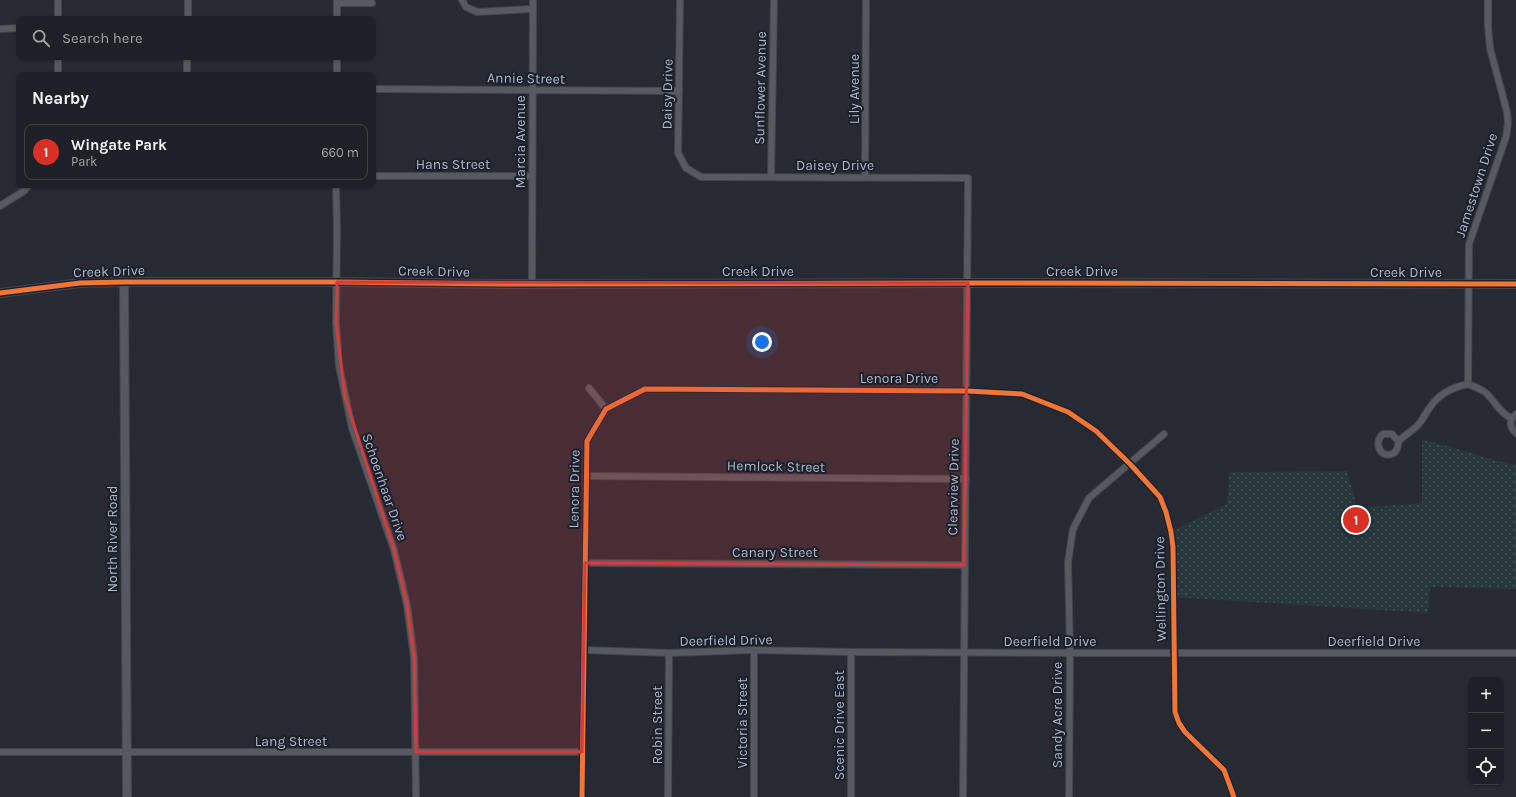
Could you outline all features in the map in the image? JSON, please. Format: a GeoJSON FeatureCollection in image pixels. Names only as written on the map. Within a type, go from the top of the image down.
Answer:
{"type":"FeatureCollection","features":[{"type":"Feature","properties":{"kind":"street"},"geometry":{"type":"LineString","coordinates":[[58,0],[58,16]]}},
{"type":"Feature","properties":{"kind":"street"},"geometry":{"type":"LineString","coordinates":[[188,0],[188,16]]}},
{"type":"Feature","properties":{"kind":"street"},"geometry":{"type":"LineString","coordinates":[[462,0],[466,7],[477,12],[532,9]]}},
{"type":"Feature","properties":{"kind":"street","name":"Marcia Avenue"},"geometry":{"type":"LineString","coordinates":[[532,283],[533,0]]}},
{"type":"Feature","properties":{"kind":"street","name":"Daisy Drive"},"geometry":{"type":"LineString","coordinates":[[680,0],[678,153],[686,168],[701,177]]}},
{"type":"Feature","properties":{"kind":"street","name":"Sunflower Avenue"},"geometry":{"type":"LineString","coordinates":[[771,177],[774,0]]}},
{"type":"Feature","properties":{"kind":"street","name":"Lily Avenue"},"geometry":{"type":"LineString","coordinates":[[865,177],[866,0]]}},
{"type":"Feature","properties":{"kind":"street","name":"Jamestown Drive"},"geometry":{"type":"LineString","coordinates":[[1468,384],[1469,244],[1506,137],[1508,123],[1507,112],[1490,48],[1488,0]]}},
{"type":"Feature","properties":{"kind":"street"},"geometry":{"type":"LineString","coordinates":[[337,16],[337,2],[372,3]]}},
{"type":"Feature","properties":{"kind":"street"},"geometry":{"type":"LineString","coordinates":[[0,29],[16,28]]}},
{"type":"Feature","properties":{"kind":"street"},"geometry":{"type":"LineString","coordinates":[[58,60],[58,72]]}},
{"type":"Feature","properties":{"kind":"street"},"geometry":{"type":"LineString","coordinates":[[187,60],[187,72]]}},
{"type":"Feature","properties":{"kind":"street"},"geometry":{"type":"LineString","coordinates":[[336,72],[337,60]]}},
{"type":"Feature","properties":{"kind":"street","name":"Annie Street"},"geometry":{"type":"LineString","coordinates":[[376,89],[679,91]]}},
{"type":"Feature","properties":{"kind":"street","name":"Hans Street"},"geometry":{"type":"LineString","coordinates":[[376,176],[532,176]]}},
{"type":"Feature","properties":{"kind":"street","name":"Daisey Drive"},"geometry":{"type":"LineString","coordinates":[[701,177],[968,178]]}},
{"type":"Feature","properties":{"kind":"street","name":"Clearview Drive"},"geometry":{"type":"LineString","coordinates":[[963,797],[968,178]]}},
{"type":"Feature","properties":{"kind":"street"},"geometry":{"type":"LineString","coordinates":[[0,206],[26,188]]}},
{"type":"Feature","properties":{"kind":"street","name":"Schoenhaar Drive"},"geometry":{"type":"LineString","coordinates":[[336,188],[336,323],[339,366],[354,434],[394,550],[407,605],[414,658],[416,797]]}},
{"type":"Feature","properties":{"kind":"street","name":"Creek Drive"},"geometry":{"type":"LineString","coordinates":[[0,293],[80,283],[124,282],[968,282],[1516,284]]}},
{"type":"Feature","properties":{"kind":"street","name":"North River Road"},"geometry":{"type":"LineString","coordinates":[[124,282],[127,797]]}},
{"type":"Feature","properties":{"kind":"street"},"geometry":{"type":"LineString","coordinates":[[1398,441],[1418,425],[1432,403],[1441,395],[1458,386],[1468,384],[1480,389],[1488,395],[1504,415],[1514,416],[1510,426],[1516,433]]}},
{"type":"Feature","properties":{"kind":"street"},"geometry":{"type":"LineString","coordinates":[[589,388],[606,409]]}},
{"type":"Feature","properties":{"kind":"street","name":"Lenora Drive"},"geometry":{"type":"LineString","coordinates":[[582,797],[587,440],[606,409],[645,389],[966,391]]}},
{"type":"Feature","properties":{"kind":"street","name":"Wellington Drive"},"geometry":{"type":"LineString","coordinates":[[966,391],[1022,394],[1068,412],[1096,431],[1130,464],[1160,497],[1172,532],[1175,712],[1179,723],[1185,732],[1224,770],[1234,797]]}},
{"type":"Feature","properties":{"kind":"street","name":"Sandy Acre Drive"},"geometry":{"type":"LineString","coordinates":[[1069,797],[1070,653],[1068,562],[1073,528],[1089,498],[1164,434]]}},
{"type":"Feature","properties":{"kind":"street","name":"Hemlock Street"},"geometry":{"type":"LineString","coordinates":[[586,476],[966,480]]}},
{"type":"Feature","properties":{"kind":"street","name":"Canary Street"},"geometry":{"type":"LineString","coordinates":[[585,563],[964,565]]}},
{"type":"Feature","properties":{"kind":"street","name":"Deerfield Drive"},"geometry":{"type":"LineString","coordinates":[[584,650],[669,653],[754,650],[1070,653],[1516,653]]}},
{"type":"Feature","properties":{"kind":"street","name":"Victoria Street"},"geometry":{"type":"LineString","coordinates":[[754,650],[754,797]]}},
{"type":"Feature","properties":{"kind":"street","name":"Scenic Drive East"},"geometry":{"type":"LineString","coordinates":[[851,652],[851,797]]}},
{"type":"Feature","properties":{"kind":"street","name":"Robin Street"},"geometry":{"type":"LineString","coordinates":[[668,797],[669,653]]}},
{"type":"Feature","properties":{"kind":"street","name":"Lang Street"},"geometry":{"type":"LineString","coordinates":[[0,752],[582,752]]}},
{"type":"Feature","properties":{"kind":"highlighted area"},"geometry":{"type":"Polygon","coordinates":[[[337,282],[968,283],[964,565],[585,563],[582,752],[416,752],[414,658],[407,605],[394,550],[345,397],[336,323],[337,282]]]}},
{"type":"Feature","properties":{"kind":"shaded area"},"geometry":{"type":"Polygon","coordinates":[[[1422,439],[1516,466],[1516,589],[1430,587],[1428,613],[1173,597],[1171,532],[1227,504],[1229,472],[1347,471],[1357,508],[1422,503],[1422,439]]]}},
{"type":"Feature","properties":{"kind":"cycle path"},"geometry":{"type":"LineString","coordinates":[[0,293],[80,283],[124,282],[503,284],[1516,284]]}},
{"type":"Feature","properties":{"kind":"cycle path"},"geometry":{"type":"LineString","coordinates":[[582,797],[587,441],[606,409],[645,389],[967,391],[1022,394],[1068,412],[1096,431],[1130,464],[1160,497],[1166,512],[1173,547],[1175,712],[1179,723],[1185,732],[1224,770],[1234,797]]}},
{"type":"Feature","properties":{"kind":"place","name":"Wingate Park"},"geometry":{"type":"Point","coordinates":[1356,520]}}]}
